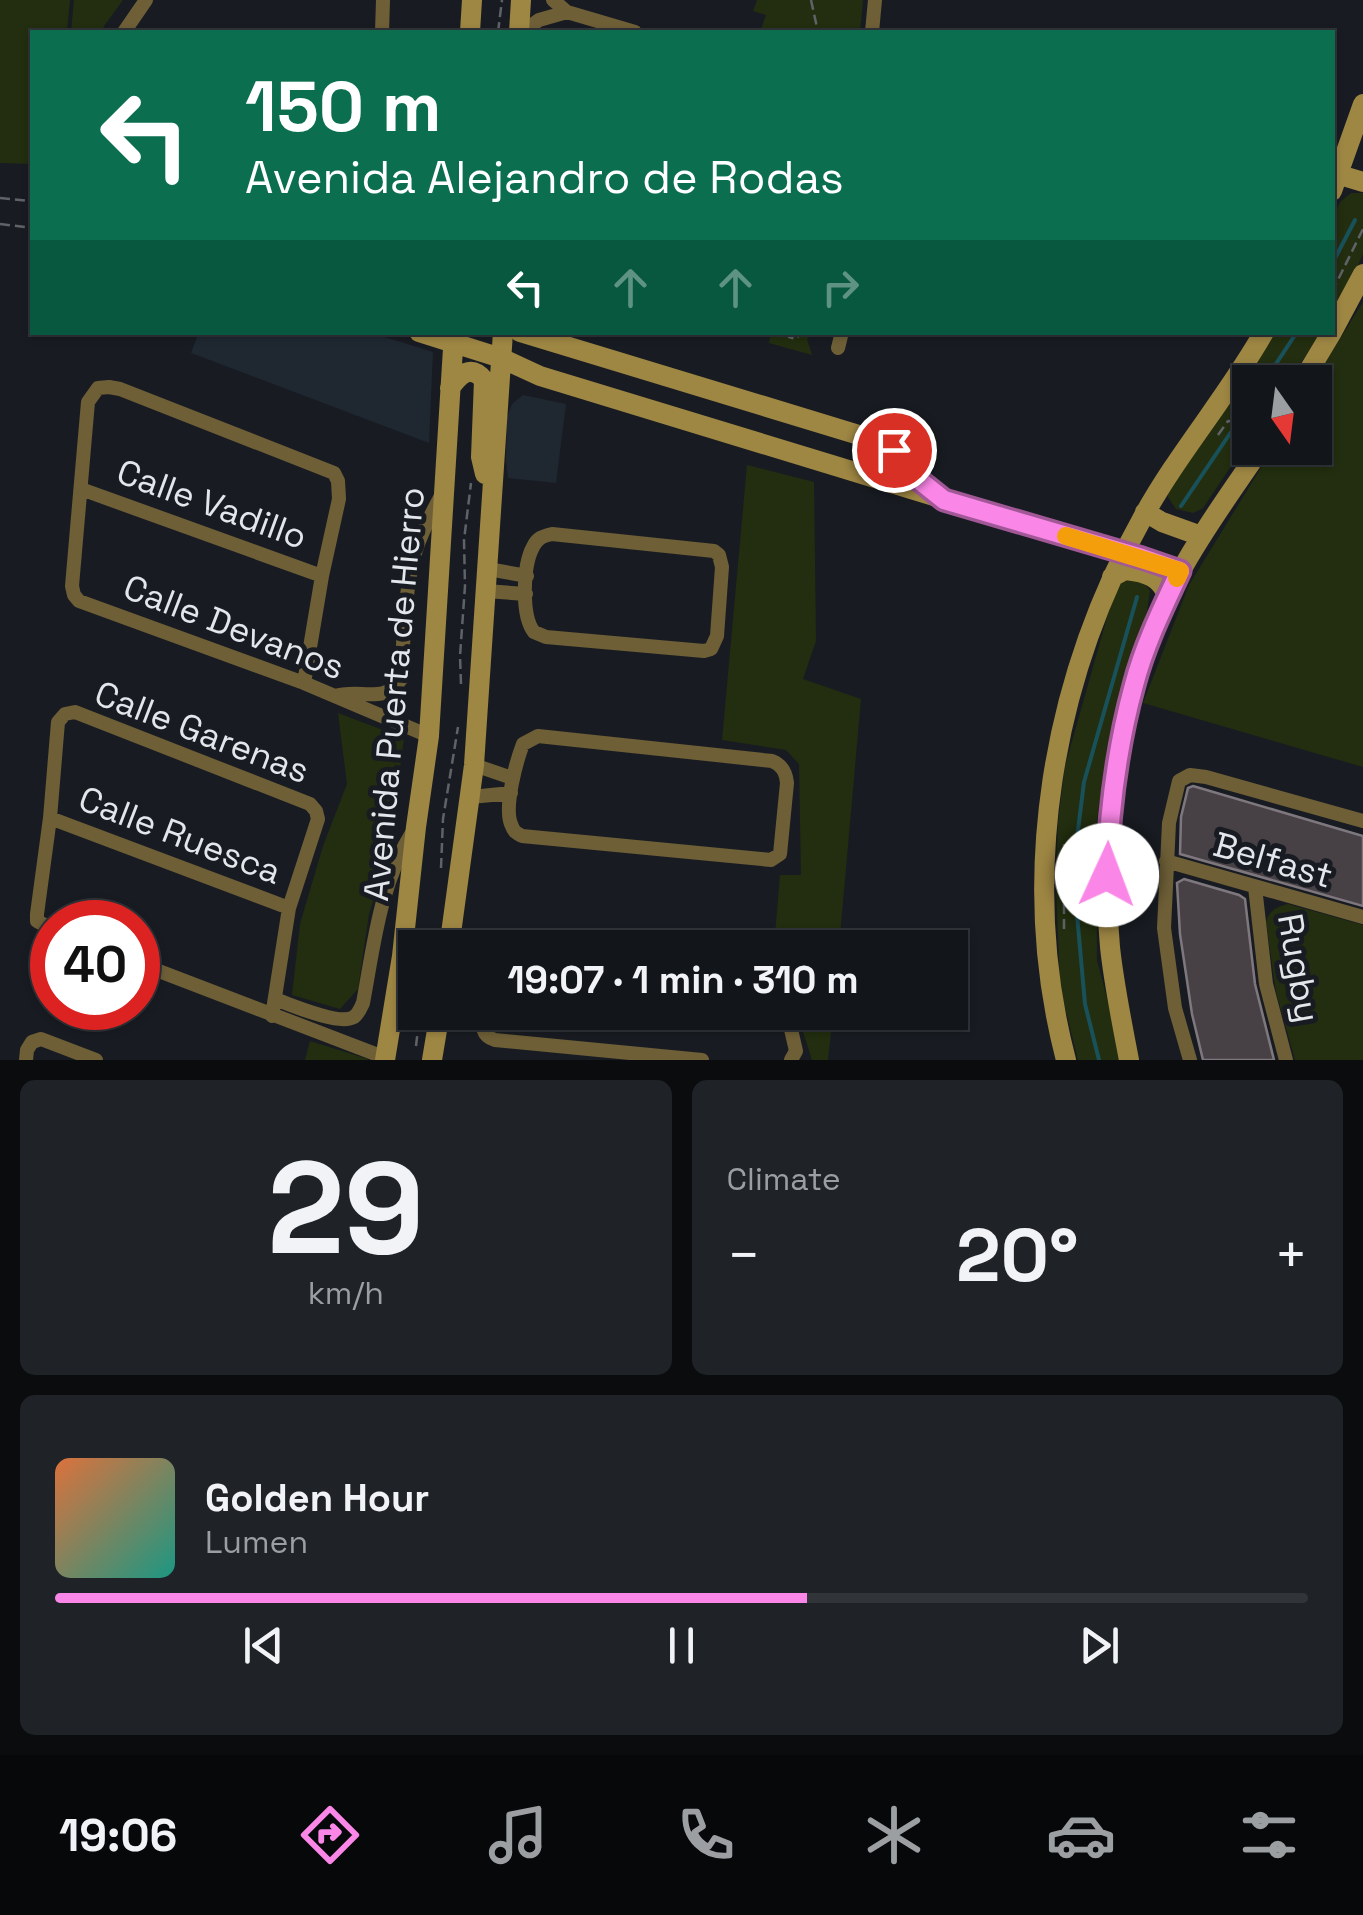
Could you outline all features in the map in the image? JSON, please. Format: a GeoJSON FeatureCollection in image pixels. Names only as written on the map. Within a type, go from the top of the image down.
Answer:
{"type":"FeatureCollection","features":[{"type":"Feature","properties":{"kind":"street"},"geometry":{"type":"LineString","coordinates":[[125,30],[146,0]]}},
{"type":"Feature","properties":{"kind":"street"},"geometry":{"type":"LineString","coordinates":[[382,30],[383,0]]}},
{"type":"Feature","properties":{"kind":"street"},"geometry":{"type":"LineString","coordinates":[[470,30],[472,0]]}},
{"type":"Feature","properties":{"kind":"street"},"geometry":{"type":"LineString","coordinates":[[521,0],[521,30]]}},
{"type":"Feature","properties":{"kind":"street"},"geometry":{"type":"LineString","coordinates":[[552,0],[567,12],[629,30]]}},
{"type":"Feature","properties":{"kind":"street"},"geometry":{"type":"LineString","coordinates":[[872,30],[875,0]]}},
{"type":"Feature","properties":{"kind":"street"},"geometry":{"type":"LineString","coordinates":[[524,30],[538,20],[567,12]]}},
{"type":"Feature","properties":{"kind":"street"},"geometry":{"type":"LineString","coordinates":[[1363,104],[1336,183],[1363,182]]}},
{"type":"Feature","properties":{"kind":"street"},"geometry":{"type":"LineString","coordinates":[[1335,326],[1363,274]]}},
{"type":"Feature","properties":{"kind":"street"},"geometry":{"type":"LineString","coordinates":[[453,930],[474,765],[503,335]]}},
{"type":"Feature","properties":{"kind":"street"},"geometry":{"type":"LineString","coordinates":[[530,335],[886,444],[909,472],[944,500]]}},
{"type":"Feature","properties":{"kind":"street"},"geometry":{"type":"LineString","coordinates":[[1066,1060],[1048,954],[1046,840],[1062,720],[1094,616],[1124,552],[1145,512],[1262,335]]}},
{"type":"Feature","properties":{"kind":"street"},"geometry":{"type":"LineString","coordinates":[[1312,365],[1330,335]]}},
{"type":"Feature","properties":{"kind":"street"},"geometry":{"type":"LineString","coordinates":[[454,338],[540,376],[1180,571]]}},
{"type":"Feature","properties":{"kind":"street","name":"Avenida Puerta de Hierro"},"geometry":{"type":"LineString","coordinates":[[386,1059],[429,736],[454,338]]}},
{"type":"Feature","properties":{"kind":"street"},"geometry":{"type":"LineString","coordinates":[[450,388],[459,374],[470,371],[484,380],[481,457],[492,490]]}},
{"type":"Feature","properties":{"kind":"street"},"geometry":{"type":"LineString","coordinates":[[499,406],[509,392],[540,376]]}},
{"type":"Feature","properties":{"kind":"street"},"geometry":{"type":"LineString","coordinates":[[81,489],[88,402],[98,388],[109,387],[334,473],[338,499],[304,683]]}},
{"type":"Feature","properties":{"kind":"street"},"geometry":{"type":"LineString","coordinates":[[780,448],[792,413]]}},
{"type":"Feature","properties":{"kind":"street"},"geometry":{"type":"LineString","coordinates":[[881,478],[889,477],[900,458]]}},
{"type":"Feature","properties":{"kind":"street"},"geometry":{"type":"LineString","coordinates":[[1129,1060],[1110,946],[1107,875],[1116,767],[1134,683],[1168,597],[1180,571],[1249,465]]}},
{"type":"Feature","properties":{"kind":"street"},"geometry":{"type":"LineString","coordinates":[[334,697],[386,694],[401,679],[416,552],[446,487]]}},
{"type":"Feature","properties":{"kind":"street","name":"Calle Vadillo"},"geometry":{"type":"LineString","coordinates":[[81,489],[322,576]]}},
{"type":"Feature","properties":{"kind":"street","name":"Calle Devanos"},"geometry":{"type":"LineString","coordinates":[[81,489],[72,586],[79,601],[304,683],[429,736]]}},
{"type":"Feature","properties":{"kind":"street"},"geometry":{"type":"LineString","coordinates":[[1145,512],[1202,536]]}},
{"type":"Feature","properties":{"kind":"street"},"geometry":{"type":"LineString","coordinates":[[546,534],[714,551],[722,568],[717,636],[704,651],[538,635],[525,616],[526,594],[531,549],[546,534]]}},
{"type":"Feature","properties":{"kind":"street"},"geometry":{"type":"LineString","coordinates":[[1112,577],[1125,570],[1154,576],[1168,597]]}},
{"type":"Feature","properties":{"kind":"street"},"geometry":{"type":"LineString","coordinates":[[487,580],[527,576]]}},
{"type":"Feature","properties":{"kind":"street"},"geometry":{"type":"LineString","coordinates":[[487,580],[526,594]]}},
{"type":"Feature","properties":{"kind":"street","name":"Calle Garenas"},"geometry":{"type":"LineString","coordinates":[[50,818],[58,722],[75,712],[310,804],[318,818],[289,908]]}},
{"type":"Feature","properties":{"kind":"street"},"geometry":{"type":"LineString","coordinates":[[538,736],[772,761],[786,775],[780,854],[771,860],[522,836],[512,828],[509,819],[512,786],[523,744],[538,736]]}},
{"type":"Feature","properties":{"kind":"street"},"geometry":{"type":"LineString","coordinates":[[474,765],[512,786]]}},
{"type":"Feature","properties":{"kind":"street"},"geometry":{"type":"LineString","coordinates":[[1190,1060],[1175,1008],[1164,928],[1169,823],[1177,785],[1190,774],[1206,777],[1363,820]]}},
{"type":"Feature","properties":{"kind":"street"},"geometry":{"type":"LineString","coordinates":[[471,797],[512,786]]}},
{"type":"Feature","properties":{"kind":"street"},"geometry":{"type":"LineString","coordinates":[[40,900],[50,818]]}},
{"type":"Feature","properties":{"kind":"street","name":"Calle Ruesca"},"geometry":{"type":"LineString","coordinates":[[50,818],[289,908]]}},
{"type":"Feature","properties":{"kind":"street"},"geometry":{"type":"LineString","coordinates":[[275,999],[334,1018],[348,1019],[359,1012],[387,885],[400,851],[416,826]]}},
{"type":"Feature","properties":{"kind":"street","name":"Belfast"},"geometry":{"type":"LineString","coordinates":[[1166,861],[1363,917]]}},
{"type":"Feature","properties":{"kind":"street","name":"Rugby"},"geometry":{"type":"LineString","coordinates":[[1255,886],[1266,984],[1286,1060]]}},
{"type":"Feature","properties":{"kind":"street"},"geometry":{"type":"LineString","coordinates":[[272,1016],[289,908]]}},
{"type":"Feature","properties":{"kind":"street"},"geometry":{"type":"LineString","coordinates":[[160,972],[386,1059]]}},
{"type":"Feature","properties":{"kind":"street"},"geometry":{"type":"LineString","coordinates":[[423,1059],[433,1030]]}},
{"type":"Feature","properties":{"kind":"street"},"geometry":{"type":"LineString","coordinates":[[484,1030],[495,1040],[702,1060]]}},
{"type":"Feature","properties":{"kind":"street"},"geometry":{"type":"LineString","coordinates":[[791,1030],[796,1052],[791,1060]]}},
{"type":"Feature","properties":{"kind":"street"},"geometry":{"type":"LineString","coordinates":[[26,1060],[32,1042],[41,1039],[96,1060]]}},
{"type":"Feature","properties":{"kind":"path"},"geometry":{"type":"LineString","coordinates":[[498,30],[502,0]]}},
{"type":"Feature","properties":{"kind":"path"},"geometry":{"type":"LineString","coordinates":[[811,0],[818,30]]}},
{"type":"Feature","properties":{"kind":"path"},"geometry":{"type":"LineString","coordinates":[[0,198],[30,201]]}},
{"type":"Feature","properties":{"kind":"path"},"geometry":{"type":"LineString","coordinates":[[0,224],[24,227]]}},
{"type":"Feature","properties":{"kind":"path"},"geometry":{"type":"LineString","coordinates":[[1335,286],[1363,229]]}},
{"type":"Feature","properties":{"kind":"path"},"geometry":{"type":"LineString","coordinates":[[1228,421],[1232,421]]}},
{"type":"Feature","properties":{"kind":"path"},"geometry":{"type":"LineString","coordinates":[[462,692],[464,540],[471,485]]}},
{"type":"Feature","properties":{"kind":"path"},"geometry":{"type":"LineString","coordinates":[[442,873],[443,819],[458,728]]}},
{"type":"Feature","properties":{"kind":"path"},"geometry":{"type":"LineString","coordinates":[[421,1030],[423,1059]]}},
{"type":"Feature","properties":{"kind":"shaded area"},"geometry":{"type":"Polygon","coordinates":[[[198,335],[378,335],[433,352],[429,443],[191,353],[198,335]]]}},
{"type":"Feature","properties":{"kind":"shaded area"},"geometry":{"type":"Polygon","coordinates":[[[523,395],[566,404],[556,483],[508,478],[507,417],[512,404],[523,395]]]}},
{"type":"Feature","properties":{"kind":"green space"},"geometry":{"type":"Polygon","coordinates":[[[0,0],[70,0],[67,30],[30,30],[30,164],[0,163],[0,0]]]}},
{"type":"Feature","properties":{"kind":"green space"},"geometry":{"type":"Polygon","coordinates":[[[74,0],[123,0],[103,30],[71,30],[74,0]]]}},
{"type":"Feature","properties":{"kind":"green space"},"geometry":{"type":"Polygon","coordinates":[[[757,0],[863,0],[860,30],[761,30],[766,15],[753,11],[757,0]]]}},
{"type":"Feature","properties":{"kind":"green space"},"geometry":{"type":"Polygon","coordinates":[[[1351,193],[1363,193],[1363,254],[1335,312],[1335,213],[1340,202],[1351,193]]]}},
{"type":"Feature","properties":{"kind":"green space"},"geometry":{"type":"Polygon","coordinates":[[[1363,302],[1363,767],[1143,703],[1189,585],[1263,465],[1332,465],[1332,365],[1324,365],[1363,302]]]}},
{"type":"Feature","properties":{"kind":"green space"},"geometry":{"type":"Polygon","coordinates":[[[771,335],[811,335],[807,339],[812,355],[769,343],[771,335]]]}},
{"type":"Feature","properties":{"kind":"green space"},"geometry":{"type":"Polygon","coordinates":[[[1273,335],[1320,335],[1299,365],[1252,365],[1273,335]]]}},
{"type":"Feature","properties":{"kind":"green space"},"geometry":{"type":"Polygon","coordinates":[[[1232,394],[1232,465],[1203,508],[1193,513],[1176,509],[1167,488],[1232,394]]]}},
{"type":"Feature","properties":{"kind":"green space"},"geometry":{"type":"Polygon","coordinates":[[[747,465],[814,482],[816,641],[803,679],[861,699],[841,930],[775,930],[780,875],[801,875],[799,764],[786,750],[722,740],[747,465]]]}},
{"type":"Feature","properties":{"kind":"green space"},"geometry":{"type":"Polygon","coordinates":[[[1141,576],[1150,591],[1147,611],[1107,747],[1096,829],[1097,960],[1123,1060],[1078,1060],[1060,987],[1056,882],[1065,766],[1117,582],[1141,576]]]}},
{"type":"Feature","properties":{"kind":"green space"},"geometry":{"type":"Polygon","coordinates":[[[338,713],[404,738],[390,849],[369,914],[358,989],[340,1009],[292,995],[300,924],[323,846],[347,784],[338,713]]]}},
{"type":"Feature","properties":{"kind":"green space"},"geometry":{"type":"Polygon","coordinates":[[[1288,904],[1363,925],[1363,1060],[1295,1060],[1276,992],[1266,922],[1274,910],[1288,904]]]}},
{"type":"Feature","properties":{"kind":"green space"},"geometry":{"type":"Polygon","coordinates":[[[802,1030],[831,1030],[828,1060],[812,1060],[802,1030]]]}},
{"type":"Feature","properties":{"kind":"green space"},"geometry":{"type":"Polygon","coordinates":[[[310,1041],[368,1059],[305,1060],[310,1041]]]}},
{"type":"Feature","properties":{"kind":"building"},"geometry":{"type":"Polygon","coordinates":[[[1193,786],[1363,836],[1363,906],[1180,854],[1181,817],[1188,788],[1193,786]]]}},
{"type":"Feature","properties":{"kind":"building"},"geometry":{"type":"Polygon","coordinates":[[[1184,879],[1245,899],[1255,984],[1274,1060],[1203,1060],[1180,934],[1177,883],[1184,879]]]}},
{"type":"Feature","properties":{"kind":"waterway"},"geometry":{"type":"LineString","coordinates":[[1335,258],[1355,220]]}},
{"type":"Feature","properties":{"kind":"waterway"},"geometry":{"type":"LineString","coordinates":[[1275,365],[1295,335]]}},
{"type":"Feature","properties":{"kind":"waterway"},"geometry":{"type":"LineString","coordinates":[[1181,506],[1232,431]]}},
{"type":"Feature","properties":{"kind":"waterway"},"geometry":{"type":"LineString","coordinates":[[1099,1060],[1085,1004],[1073,870],[1084,782],[1137,597]]}},
{"type":"Feature","properties":{"kind":"slow traffic"},"geometry":{"type":"LineString","coordinates":[[1066,536],[1180,571],[1177,578]]}},
{"type":"Feature","properties":{"kind":"route"},"geometry":{"type":"LineString","coordinates":[[894,450],[909,472],[944,500],[1180,571],[1134,683],[1116,767],[1107,875]]}}]}
